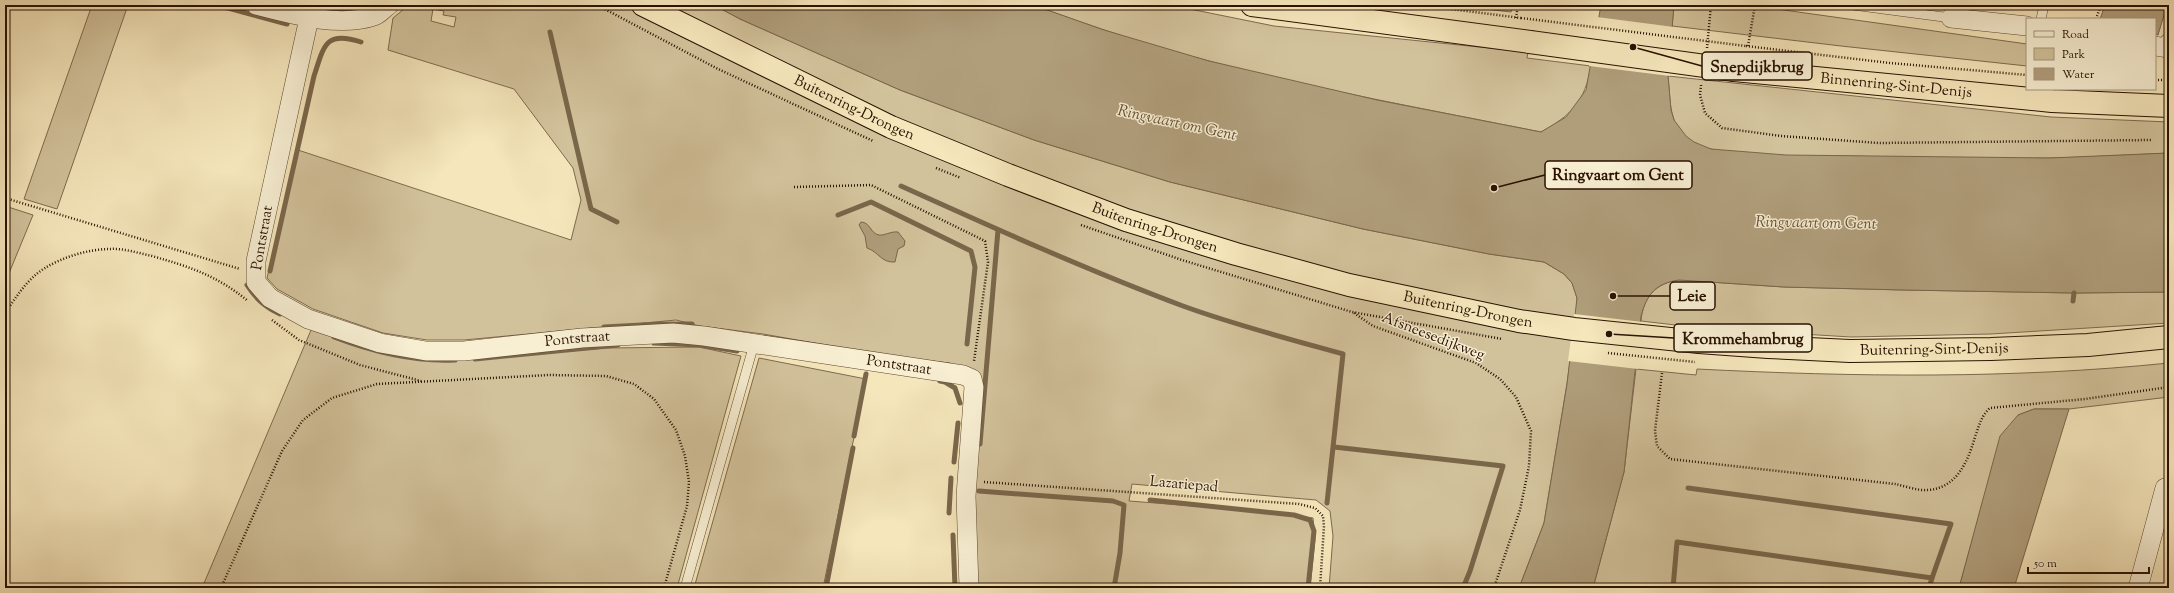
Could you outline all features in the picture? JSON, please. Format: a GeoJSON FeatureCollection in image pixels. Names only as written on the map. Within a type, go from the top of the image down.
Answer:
{"type":"FeatureCollection","features":[{"type":"Feature","properties":{"kind":"highway","name":"Buitenring-Drongen"},"geometry":{"type":"LineString","coordinates":[[643,5],[891,127],[1126,220],[1236,254],[1349,285],[1519,321],[1574,329],[1700,342]]}},
{"type":"Feature","properties":{"kind":"highway","name":"Binnenring-Sint-Denijs"},"geometry":{"type":"LineString","coordinates":[[1252,5],[1734,70],[2052,101],[2169,106]]}},
{"type":"Feature","properties":{"kind":"highway","name":"Buitenring-Sint-Denijs"},"geometry":{"type":"LineString","coordinates":[[1700,342],[1850,351],[1991,349],[2088,345],[2169,337]]}},
{"type":"Feature","properties":{"kind":"street"},"geometry":{"type":"LineString","coordinates":[[256,5],[309,18],[351,20],[375,16],[389,5]]}},
{"type":"Feature","properties":{"kind":"street"},"geometry":{"type":"LineString","coordinates":[[1952,11],[2026,26]]}},
{"type":"Feature","properties":{"kind":"street","name":"Pontstraat"},"geometry":{"type":"LineString","coordinates":[[309,18],[256,261],[256,282],[270,298],[308,319],[380,343],[426,351],[464,351],[582,338],[673,333],[963,375],[972,379]]}},
{"type":"Feature","properties":{"kind":"street"},"geometry":{"type":"LineString","coordinates":[[2156,46],[2167,48],[2169,43]]}},
{"type":"Feature","properties":{"kind":"street"},"geometry":{"type":"LineString","coordinates":[[969,588],[966,496],[974,387],[972,379]]}},
{"type":"Feature","properties":{"kind":"street"},"geometry":{"type":"LineString","coordinates":[[2138,588],[2161,538],[2165,488],[2169,488]]}},
{"type":"Feature","properties":{"kind":"lane"},"geometry":{"type":"LineString","coordinates":[[1853,5],[1952,11]]}},
{"type":"Feature","properties":{"kind":"lane"},"geometry":{"type":"LineString","coordinates":[[2041,18],[2044,5]]}},
{"type":"Feature","properties":{"kind":"lane"},"geometry":{"type":"LineString","coordinates":[[685,588],[754,344]]}},
{"type":"Feature","properties":{"kind":"path"},"geometry":{"type":"LineString","coordinates":[[1418,5],[1890,63],[2026,75]]}},
{"type":"Feature","properties":{"kind":"path"},"geometry":{"type":"LineString","coordinates":[[1516,18],[1518,5]]}},
{"type":"Feature","properties":{"kind":"path"},"geometry":{"type":"LineString","coordinates":[[1706,52],[1711,5]]}},
{"type":"Feature","properties":{"kind":"path"},"geometry":{"type":"LineString","coordinates":[[1747,46],[1755,5]]}},
{"type":"Feature","properties":{"kind":"path"},"geometry":{"type":"LineString","coordinates":[[2096,18],[2101,5]]}},
{"type":"Feature","properties":{"kind":"path"},"geometry":{"type":"LineString","coordinates":[[1702,80],[1700,95],[1705,113],[1722,128],[1781,136],[1879,143],[2151,140]]}},
{"type":"Feature","properties":{"kind":"path"},"geometry":{"type":"LineString","coordinates":[[2156,80],[2169,80]]}},
{"type":"Feature","properties":{"kind":"path"},"geometry":{"type":"LineString","coordinates":[[794,187],[871,185],[985,240],[988,262],[972,379]]}},
{"type":"Feature","properties":{"kind":"path"},"geometry":{"type":"LineString","coordinates":[[5,198],[256,275]]}},
{"type":"Feature","properties":{"kind":"path"},"geometry":{"type":"LineString","coordinates":[[5,313],[24,285],[45,268],[87,252],[110,248],[135,252],[192,267],[230,286],[252,304]]}},
{"type":"Feature","properties":{"kind":"path","name":"Afsneesedijkweg"},"geometry":{"type":"LineString","coordinates":[[1494,588],[1520,510],[1530,466],[1531,431],[1516,397],[1500,379],[1476,363],[1373,326],[1352,312],[1508,340]]}},
{"type":"Feature","properties":{"kind":"path"},"geometry":{"type":"LineString","coordinates":[[268,318],[299,340],[360,365],[424,382]]}},
{"type":"Feature","properties":{"kind":"path"},"geometry":{"type":"LineString","coordinates":[[1662,372],[1655,431],[1658,446],[1670,459],[1895,484],[1928,491],[1950,484],[1961,471],[1972,448],[1983,414],[1990,408],[2060,400],[2085,399],[2169,387]]}},
{"type":"Feature","properties":{"kind":"path"},"geometry":{"type":"LineString","coordinates":[[221,588],[282,451],[303,420],[332,398],[377,384],[549,375],[606,376],[634,384],[654,399],[676,430],[685,456],[689,482],[687,506],[664,588]]}},
{"type":"Feature","properties":{"kind":"path","name":"Lazariepad"},"geometry":{"type":"LineString","coordinates":[[967,481],[1299,504],[1315,508],[1323,516],[1320,588]]}},
{"type":"Feature","properties":{"kind":"green space"},"geometry":{"type":"Polygon","coordinates":[[[92,5],[128,5],[57,209],[24,199],[92,5]]]}},
{"type":"Feature","properties":{"kind":"green space"},"geometry":{"type":"Polygon","coordinates":[[[289,5],[375,5],[368,9],[346,12],[309,9],[289,5]]]}},
{"type":"Feature","properties":{"kind":"green space"},"geometry":{"type":"Polygon","coordinates":[[[409,5],[714,5],[740,19],[900,90],[1034,140],[1170,182],[1363,229],[1489,254],[1544,262],[1564,274],[1572,283],[1577,298],[1577,309],[1567,384],[1544,523],[1519,588],[1329,588],[1333,536],[1330,511],[1316,500],[1132,484],[1129,501],[1272,512],[1313,518],[1315,539],[1310,588],[977,588],[974,512],[979,380],[950,363],[894,357],[763,334],[700,326],[676,320],[464,340],[427,340],[383,333],[313,309],[277,289],[267,278],[298,150],[571,240],[581,200],[573,168],[514,89],[388,50],[393,18],[409,5]],[[433,9],[431,21],[454,27],[456,17],[443,15],[444,11],[433,9]]]}},
{"type":"Feature","properties":{"kind":"green space"},"geometry":{"type":"Polygon","coordinates":[[[1033,5],[1170,5],[1274,26],[1528,52],[1527,58],[1591,66],[1585,89],[1575,106],[1569,113],[1552,126],[1541,132],[1375,99],[1250,71],[1142,42],[1033,5]]]}},
{"type":"Feature","properties":{"kind":"green space"},"geometry":{"type":"Polygon","coordinates":[[[1449,5],[1513,5],[1511,12],[1449,5]]]}},
{"type":"Feature","properties":{"kind":"green space"},"geometry":{"type":"Polygon","coordinates":[[[1674,5],[1748,5],[2026,44],[2026,66],[1841,46],[1672,26],[1674,5]]]}},
{"type":"Feature","properties":{"kind":"green space"},"geometry":{"type":"Polygon","coordinates":[[[1668,76],[2051,117],[2169,122],[2169,153],[2066,158],[1998,159],[1786,156],[1743,154],[1723,151],[1706,148],[1694,143],[1685,137],[1679,129],[1670,104],[1668,76]]]}},
{"type":"Feature","properties":{"kind":"green space"},"geometry":{"type":"Polygon","coordinates":[[[5,206],[33,215],[5,283],[5,206]]]}},
{"type":"Feature","properties":{"kind":"green space"},"geometry":{"type":"Polygon","coordinates":[[[1679,280],[1784,287],[1904,290],[2074,293],[2169,292],[2169,323],[1991,334],[1851,337],[1701,328],[1641,321],[1642,312],[1648,298],[1652,293],[1664,284],[1679,280]]]}},
{"type":"Feature","properties":{"kind":"green space"},"geometry":{"type":"Polygon","coordinates":[[[311,330],[381,352],[451,361],[606,348],[699,347],[741,356],[677,588],[202,588],[311,330]]]}},
{"type":"Feature","properties":{"kind":"green space"},"geometry":{"type":"Polygon","coordinates":[[[759,358],[866,379],[823,588],[694,588],[759,358]]]}},
{"type":"Feature","properties":{"kind":"green space"},"geometry":{"type":"Polygon","coordinates":[[[2169,363],[2169,397],[2069,409],[2034,409],[2018,415],[1981,510],[1959,588],[1593,588],[1624,472],[1636,369],[1696,375],[1697,369],[1815,374],[1933,375],[2051,372],[2169,363]]]}},
{"type":"Feature","properties":{"kind":"water"},"geometry":{"type":"Polygon","coordinates":[[[714,5],[1033,5],[1104,30],[1209,61],[1377,100],[1541,132],[1566,117],[1586,90],[1601,5],[1674,5],[1668,76],[1671,110],[1674,120],[1686,136],[1694,142],[1711,149],[1786,155],[2050,158],[2169,153],[2169,292],[2074,293],[1904,290],[1784,287],[1679,280],[1664,284],[1658,287],[1650,296],[1643,308],[1641,316],[1624,472],[1593,588],[1519,588],[1544,523],[1567,384],[1577,298],[1572,283],[1564,274],[1544,262],[1489,254],[1363,229],[1170,182],[1034,140],[900,90],[740,19],[714,5]]]}},
{"type":"Feature","properties":{"kind":"water"},"geometry":{"type":"Polygon","coordinates":[[[2105,5],[2167,5],[2158,35],[2156,34],[2156,18],[2100,18],[2105,5]]]}},
{"type":"Feature","properties":{"kind":"water"},"geometry":{"type":"Polygon","coordinates":[[[861,222],[866,224],[874,233],[879,235],[898,232],[905,241],[904,246],[898,249],[895,262],[886,261],[867,248],[865,236],[859,225],[861,222]]]}},
{"type":"Feature","properties":{"kind":"water"},"geometry":{"type":"Polygon","coordinates":[[[2034,409],[2069,409],[2014,588],[1959,588],[2000,436],[2018,415],[2034,409]]]}},
{"type":"Feature","properties":{"kind":"pier"},"geometry":{"type":"Polygon","coordinates":[[[1597,17],[1674,27],[1670,76],[1589,66],[1597,17]]]}},
{"type":"Feature","properties":{"kind":"pier"},"geometry":{"type":"Polygon","coordinates":[[[1574,314],[1643,322],[1638,369],[1568,361],[1574,314]]]}},
{"type":"Feature","properties":{"kind":"waterway"},"geometry":{"type":"LineString","coordinates":[[217,5],[287,24]]}},
{"type":"Feature","properties":{"kind":"waterway"},"geometry":{"type":"LineString","coordinates":[[301,5],[345,9],[354,9],[369,5]]}},
{"type":"Feature","properties":{"kind":"waterway"},"geometry":{"type":"LineString","coordinates":[[550,32],[591,209],[617,222]]}},
{"type":"Feature","properties":{"kind":"waterway"},"geometry":{"type":"LineString","coordinates":[[270,271],[314,76],[320,56],[328,43],[333,40],[340,38],[361,42]]}},
{"type":"Feature","properties":{"kind":"waterway"},"geometry":{"type":"LineString","coordinates":[[901,186],[1076,263],[1183,306],[1242,326],[1343,354],[1327,503]]}},
{"type":"Feature","properties":{"kind":"waterway"},"geometry":{"type":"LineString","coordinates":[[838,215],[871,202],[971,251],[975,267],[967,344]]}},
{"type":"Feature","properties":{"kind":"waterway"},"geometry":{"type":"LineString","coordinates":[[980,444],[998,230]]}},
{"type":"Feature","properties":{"kind":"waterway"},"geometry":{"type":"LineString","coordinates":[[247,285],[261,302],[280,314]]}},
{"type":"Feature","properties":{"kind":"waterway"},"geometry":{"type":"LineString","coordinates":[[2073,301],[2074,293]]}},
{"type":"Feature","properties":{"kind":"waterway"},"geometry":{"type":"LineString","coordinates":[[604,327],[692,324]]}},
{"type":"Feature","properties":{"kind":"waterway"},"geometry":{"type":"LineString","coordinates":[[334,337],[393,355],[409,358],[455,360]]}},
{"type":"Feature","properties":{"kind":"waterway"},"geometry":{"type":"LineString","coordinates":[[654,343],[699,345],[737,351]]}},
{"type":"Feature","properties":{"kind":"waterway"},"geometry":{"type":"LineString","coordinates":[[475,359],[618,345]]}},
{"type":"Feature","properties":{"kind":"waterway"},"geometry":{"type":"LineString","coordinates":[[854,436],[866,374]]}},
{"type":"Feature","properties":{"kind":"waterway"},"geometry":{"type":"LineString","coordinates":[[940,381],[945,382],[955,388],[960,403]]}},
{"type":"Feature","properties":{"kind":"waterway"},"geometry":{"type":"LineString","coordinates":[[954,462],[958,423]]}},
{"type":"Feature","properties":{"kind":"waterway"},"geometry":{"type":"LineString","coordinates":[[1334,447],[1503,466],[1470,571],[1463,588]]}},
{"type":"Feature","properties":{"kind":"waterway"},"geometry":{"type":"LineString","coordinates":[[826,588],[853,448]]}},
{"type":"Feature","properties":{"kind":"waterway"},"geometry":{"type":"LineString","coordinates":[[949,513],[951,478]]}},
{"type":"Feature","properties":{"kind":"waterway"},"geometry":{"type":"LineString","coordinates":[[1688,488],[1951,524],[1932,578]]}},
{"type":"Feature","properties":{"kind":"waterway"},"geometry":{"type":"LineString","coordinates":[[979,491],[1113,501],[1124,505],[1120,553],[1114,588]]}},
{"type":"Feature","properties":{"kind":"waterway"},"geometry":{"type":"LineString","coordinates":[[1150,500],[1294,515],[1310,520],[1314,531],[1308,588]]}},
{"type":"Feature","properties":{"kind":"waterway"},"geometry":{"type":"LineString","coordinates":[[953,535],[955,588]]}},
{"type":"Feature","properties":{"kind":"waterway"},"geometry":{"type":"LineString","coordinates":[[1673,588],[1677,542],[1932,578],[1929,588]]}},
{"type":"Feature","properties":{"kind":"place","name":"Snepdijkbrug"},"geometry":{"type":"Point","coordinates":[1633,47]}},
{"type":"Feature","properties":{"kind":"place","name":"Ringvaart om Gent"},"geometry":{"type":"Point","coordinates":[1494,188]}},
{"type":"Feature","properties":{"kind":"place","name":"Leie"},"geometry":{"type":"Point","coordinates":[1613,296]}},
{"type":"Feature","properties":{"kind":"place","name":"Krommehambrug"},"geometry":{"type":"Point","coordinates":[1609,334]}}]}
